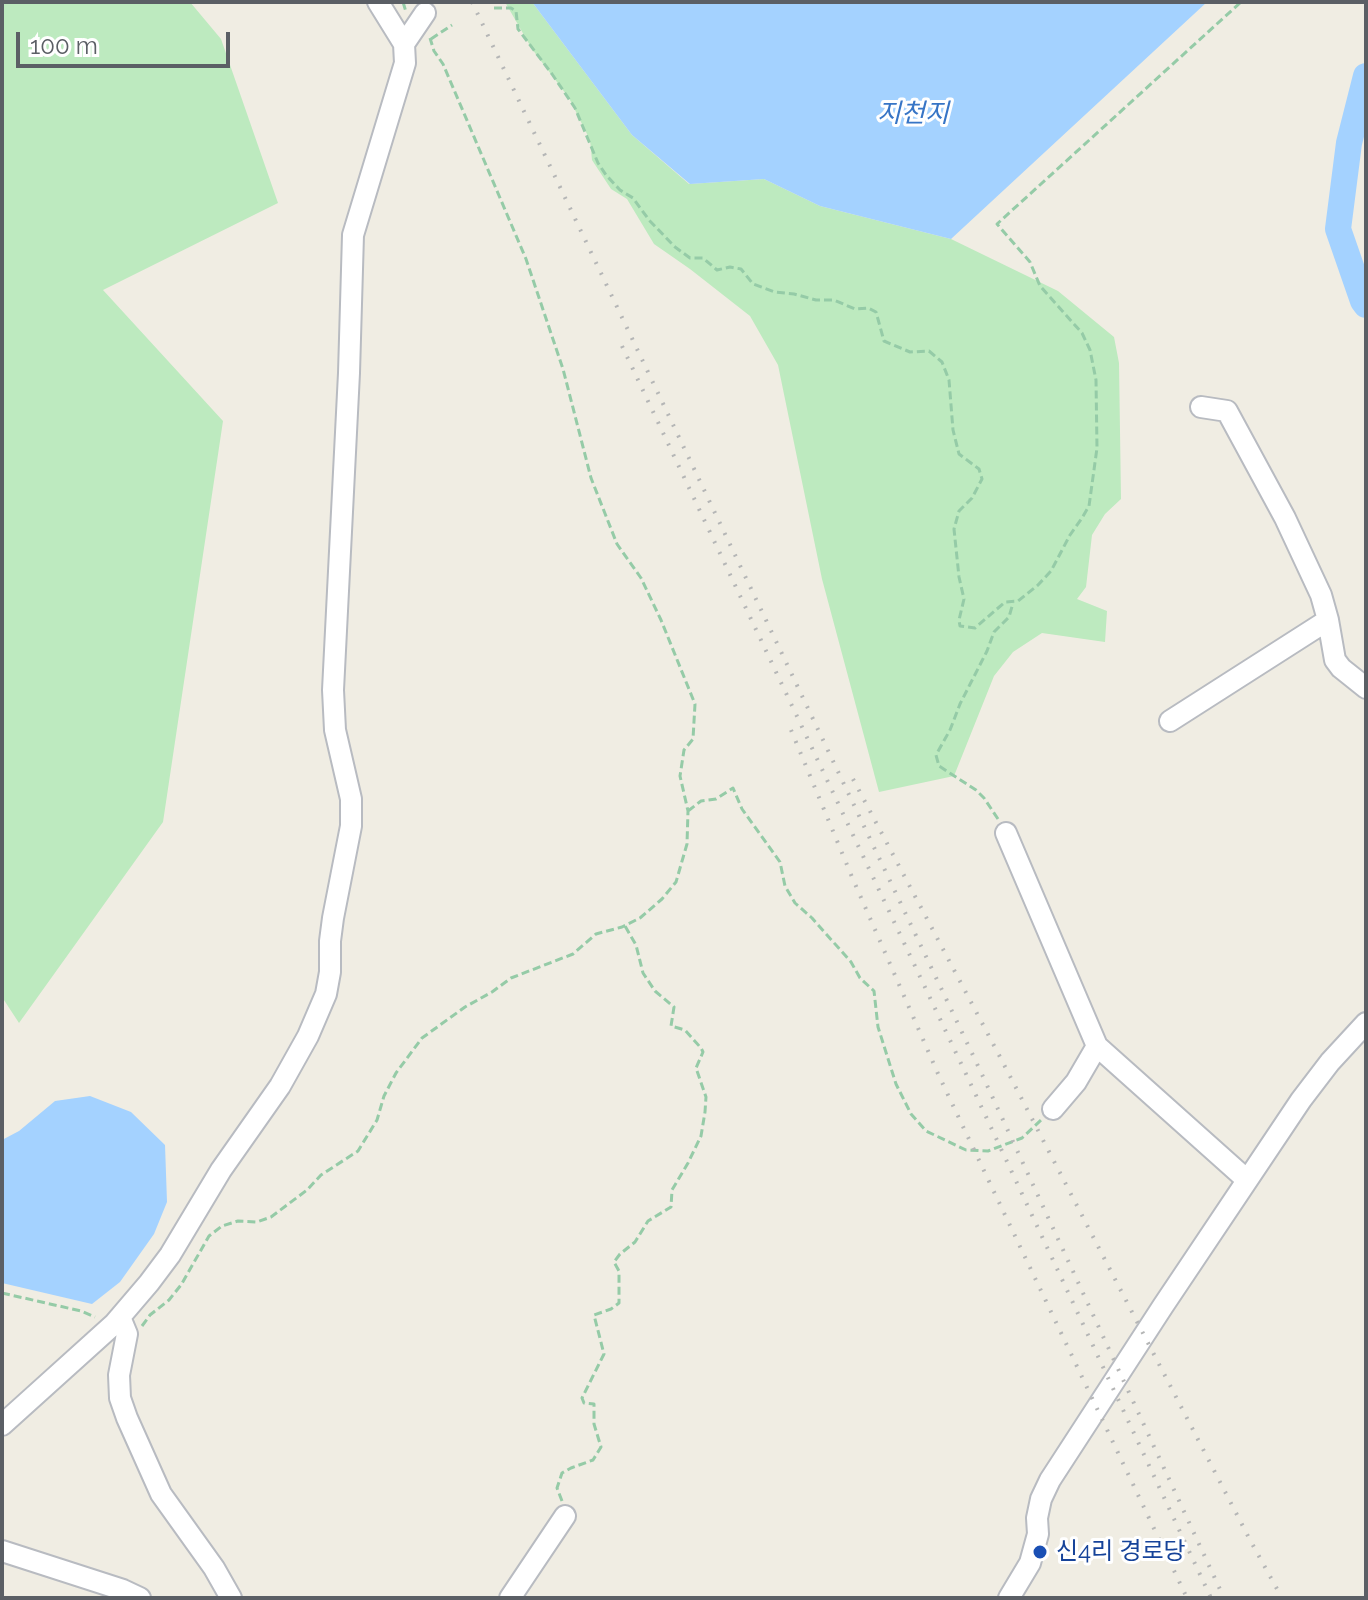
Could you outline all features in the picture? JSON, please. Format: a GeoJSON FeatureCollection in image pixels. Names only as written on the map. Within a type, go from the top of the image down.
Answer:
{"type":"FeatureCollection","features":[{"type":"Feature","properties":{"kind":"street"},"geometry":{"type":"LineString","coordinates":[[2,1425],[117,1320],[149,1283],[170,1255],[221,1170],[280,1086],[308,1036],[326,994],[331,929],[351,826],[351,799],[335,730],[333,690],[353,235],[405,63],[419,31],[378,2]]}},
{"type":"Feature","properties":{"kind":"street"},"geometry":{"type":"LineString","coordinates":[[1201,407],[1227,411],[1285,518],[1321,595],[1335,660],[1366,688]]}},
{"type":"Feature","properties":{"kind":"street"},"geometry":{"type":"LineString","coordinates":[[1170,721],[1328,620]]}},
{"type":"Feature","properties":{"kind":"street"},"geometry":{"type":"LineString","coordinates":[[1006,833],[1097,1046],[1247,1180]]}},
{"type":"Feature","properties":{"kind":"street"},"geometry":{"type":"LineString","coordinates":[[1009,1598],[1030,1563],[1038,1534],[1041,1499],[1050,1480],[1301,1100],[1366,1023]]}},
{"type":"Feature","properties":{"kind":"street"},"geometry":{"type":"LineString","coordinates":[[1053,1109],[1076,1082],[1097,1046]]}},
{"type":"Feature","properties":{"kind":"street"},"geometry":{"type":"LineString","coordinates":[[117,1320],[127,1334],[119,1375],[120,1398],[127,1418],[161,1494],[214,1568],[231,1598]]}},
{"type":"Feature","properties":{"kind":"street"},"geometry":{"type":"LineString","coordinates":[[510,1598],[565,1516]]}},
{"type":"Feature","properties":{"kind":"street"},"geometry":{"type":"LineString","coordinates":[[2,1551],[140,1598]]}},
{"type":"Feature","properties":{"kind":"path"},"geometry":{"type":"LineString","coordinates":[[124,1348],[150,1315],[169,1300],[181,1285],[209,1236],[222,1226],[238,1221],[257,1222],[271,1217],[307,1190],[321,1175],[358,1151],[377,1120],[384,1096],[396,1073],[422,1038],[511,978],[573,954],[596,934],[640,918],[676,882],[687,844],[688,811],[680,776],[684,750],[693,739],[695,704],[661,620],[641,578],[617,544],[591,478],[557,351],[526,259],[443,64],[419,31],[410,26],[403,2]]}},
{"type":"Feature","properties":{"kind":"path"},"geometry":{"type":"LineString","coordinates":[[503,2],[516,11],[518,29],[575,108],[606,175],[633,198],[675,247],[690,258],[703,258],[717,270],[730,267],[741,269],[753,284],[775,292],[816,300],[834,300],[855,309],[868,308],[876,312],[884,341],[910,352],[929,351],[942,362],[949,380],[953,430],[959,454],[979,469],[982,479],[972,498],[959,511],[954,529],[964,599],[960,626],[975,628],[1005,602],[1018,601],[1051,571],[1089,506],[1097,448],[1096,380],[1090,350],[1082,333],[1040,286],[1030,262],[997,224],[1241,2]]}},
{"type":"Feature","properties":{"kind":"path"},"geometry":{"type":"LineString","coordinates":[[494,8],[511,8]]}},
{"type":"Feature","properties":{"kind":"path"},"geometry":{"type":"LineString","coordinates":[[419,31],[452,25]]}},
{"type":"Feature","properties":{"kind":"path"},"geometry":{"type":"LineString","coordinates":[[1006,833],[984,798],[939,766],[936,755],[994,632],[1009,617],[1013,601]]}},
{"type":"Feature","properties":{"kind":"path"},"geometry":{"type":"LineString","coordinates":[[688,811],[701,801],[716,799],[733,788],[742,809],[780,862],[785,886],[795,903],[812,918],[874,991],[878,1027],[896,1084],[911,1114],[926,1131],[966,1150],[988,1151],[1022,1138],[1053,1109]]}},
{"type":"Feature","properties":{"kind":"path"},"geometry":{"type":"LineString","coordinates":[[565,1516],[557,1488],[562,1473],[593,1460],[601,1447],[594,1424],[594,1404],[584,1403],[582,1398],[604,1354],[594,1315],[619,1303],[619,1271],[614,1262],[635,1242],[648,1221],[671,1207],[672,1190],[701,1136],[705,1112],[706,1097],[696,1068],[703,1052],[685,1030],[671,1026],[674,1007],[655,991],[643,973],[636,945],[625,926]]}},
{"type":"Feature","properties":{"kind":"path"},"geometry":{"type":"LineString","coordinates":[[2,1293],[117,1320]]}},
{"type":"Feature","properties":{"kind":"green space"},"geometry":{"type":"Polygon","coordinates":[[[2,2],[190,2],[221,39],[278,203],[103,290],[223,421],[163,822],[19,1023],[2,997],[2,2]]]}},
{"type":"Feature","properties":{"kind":"green space"},"geometry":{"type":"Polygon","coordinates":[[[505,2],[532,2],[632,135],[689,184],[764,179],[820,206],[951,239],[1058,291],[1114,337],[1119,363],[1121,499],[1105,514],[1092,535],[1086,587],[1077,599],[1107,611],[1105,642],[1042,633],[1013,652],[994,676],[954,776],[879,792],[822,579],[778,365],[750,316],[654,244],[627,199],[611,189],[592,160],[590,140],[569,98],[532,49],[505,2]]]}},
{"type":"Feature","properties":{"kind":"water","name":"지천지"},"geometry":{"type":"Polygon","coordinates":[[[532,2],[1207,2],[951,239],[820,206],[764,179],[690,184],[632,135],[532,2]]]}},
{"type":"Feature","properties":{"kind":"water"},"geometry":{"type":"Polygon","coordinates":[[[90,1096],[131,1112],[165,1145],[167,1202],[154,1234],[120,1282],[92,1304],[2,1283],[2,1140],[19,1131],[55,1101],[90,1096]]]}},
{"type":"Feature","properties":{"kind":"waterway"},"geometry":{"type":"LineString","coordinates":[[1366,76],[1349,143],[1338,229],[1366,305]]}},
{"type":"Feature","properties":{"kind":"railway"},"geometry":{"type":"LineString","coordinates":[[472,2],[979,1068],[1224,1598]]}},
{"type":"Feature","properties":{"kind":"railway"},"geometry":{"type":"LineString","coordinates":[[622,346],[1211,1598]]}},
{"type":"Feature","properties":{"kind":"railway"},"geometry":{"type":"LineString","coordinates":[[791,730],[939,1076],[1187,1598]]}},
{"type":"Feature","properties":{"kind":"railway"},"geometry":{"type":"LineString","coordinates":[[853,779],[1282,1598]]}},
{"type":"Feature","properties":{"kind":"place","name":"신4리 경로당"},"geometry":{"type":"Point","coordinates":[1040,1552]}}]}
